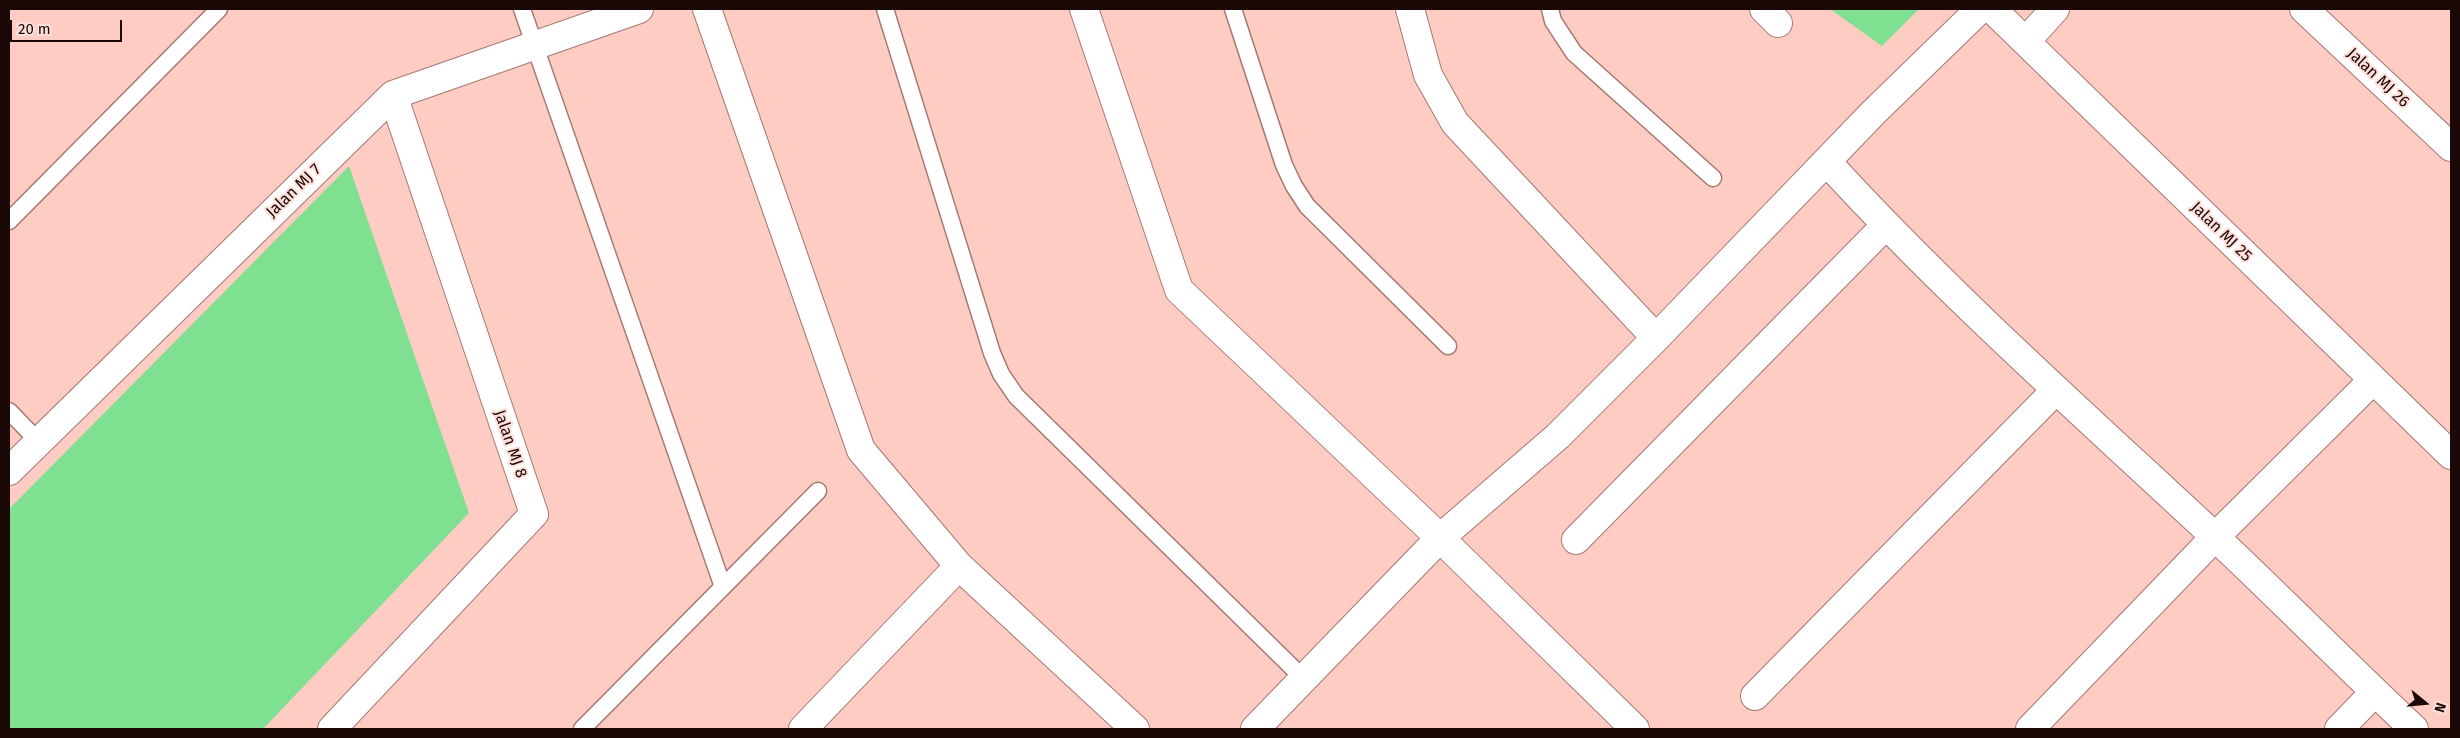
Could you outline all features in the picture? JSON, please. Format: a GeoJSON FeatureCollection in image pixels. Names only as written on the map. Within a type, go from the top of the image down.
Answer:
{"type":"FeatureCollection","features":[{"type":"Feature","properties":{"kind":"street","name":"Jalan MJ 7"},"geometry":{"type":"LineString","coordinates":[[9,470],[393,95],[639,9]]}},
{"type":"Feature","properties":{"kind":"street"},"geometry":{"type":"LineString","coordinates":[[707,9],[861,450],[959,566],[1135,729]]}},
{"type":"Feature","properties":{"kind":"street"},"geometry":{"type":"LineString","coordinates":[[1084,9],[1179,290],[1440,538],[1635,729]]}},
{"type":"Feature","properties":{"kind":"street"},"geometry":{"type":"LineString","coordinates":[[1410,9],[1428,76],[1454,123],[1656,338]]}},
{"type":"Feature","properties":{"kind":"street"},"geometry":{"type":"LineString","coordinates":[[1255,729],[1440,538],[1558,436],[1656,338],[1826,162],[1980,9]]}},
{"type":"Feature","properties":{"kind":"street","name":"Jalan MJ 25"},"geometry":{"type":"LineString","coordinates":[[1992,9],[2451,455]]}},
{"type":"Feature","properties":{"kind":"street"},"geometry":{"type":"LineString","coordinates":[[2026,41],[2055,9]]}},
{"type":"Feature","properties":{"kind":"street","name":"Jalan MJ 26"},"geometry":{"type":"LineString","coordinates":[[2308,10],[2451,147]]}},
{"type":"Feature","properties":{"kind":"street","name":"Jalan MJ 8"},"geometry":{"type":"LineString","coordinates":[[332,729],[534,514],[393,95]]}},
{"type":"Feature","properties":{"kind":"street"},"geometry":{"type":"LineString","coordinates":[[1826,162],[1885,226],[2056,390],[2215,537],[2414,729]]}},
{"type":"Feature","properties":{"kind":"street"},"geometry":{"type":"LineString","coordinates":[[1576,540],[1885,226]]}},
{"type":"Feature","properties":{"kind":"street"},"geometry":{"type":"LineString","coordinates":[[2030,729],[2215,537],[2373,380]]}},
{"type":"Feature","properties":{"kind":"street"},"geometry":{"type":"LineString","coordinates":[[1754,696],[2056,390]]}},
{"type":"Feature","properties":{"kind":"street"},"geometry":{"type":"LineString","coordinates":[[803,729],[959,566]]}},
{"type":"Feature","properties":{"kind":"street"},"geometry":{"type":"LineString","coordinates":[[2339,729],[2375,692]]}},
{"type":"Feature","properties":{"kind":"lane"},"geometry":{"type":"LineString","coordinates":[[9,221],[219,9]]}},
{"type":"Feature","properties":{"kind":"lane"},"geometry":{"type":"LineString","coordinates":[[522,9],[723,587]]}},
{"type":"Feature","properties":{"kind":"lane"},"geometry":{"type":"LineString","coordinates":[[885,9],[992,353],[1001,374],[1016,396],[1304,679]]}},
{"type":"Feature","properties":{"kind":"lane"},"geometry":{"type":"LineString","coordinates":[[1233,9],[1284,165],[1294,186],[1307,206],[1448,346]]}},
{"type":"Feature","properties":{"kind":"lane"},"geometry":{"type":"LineString","coordinates":[[1550,9],[1553,21],[1574,53],[1714,178]]}},
{"type":"Feature","properties":{"kind":"lane"},"geometry":{"type":"LineString","coordinates":[[9,411],[38,441]]}},
{"type":"Feature","properties":{"kind":"lane"},"geometry":{"type":"LineString","coordinates":[[582,729],[818,492]]}},
{"type":"Feature","properties":{"kind":"green space"},"geometry":{"type":"Polygon","coordinates":[[[1830,9],[1919,9],[1882,46],[1830,9]]]}},
{"type":"Feature","properties":{"kind":"green space"},"geometry":{"type":"Polygon","coordinates":[[[349,166],[469,513],[263,729],[9,729],[9,509],[349,166]]]}}]}
